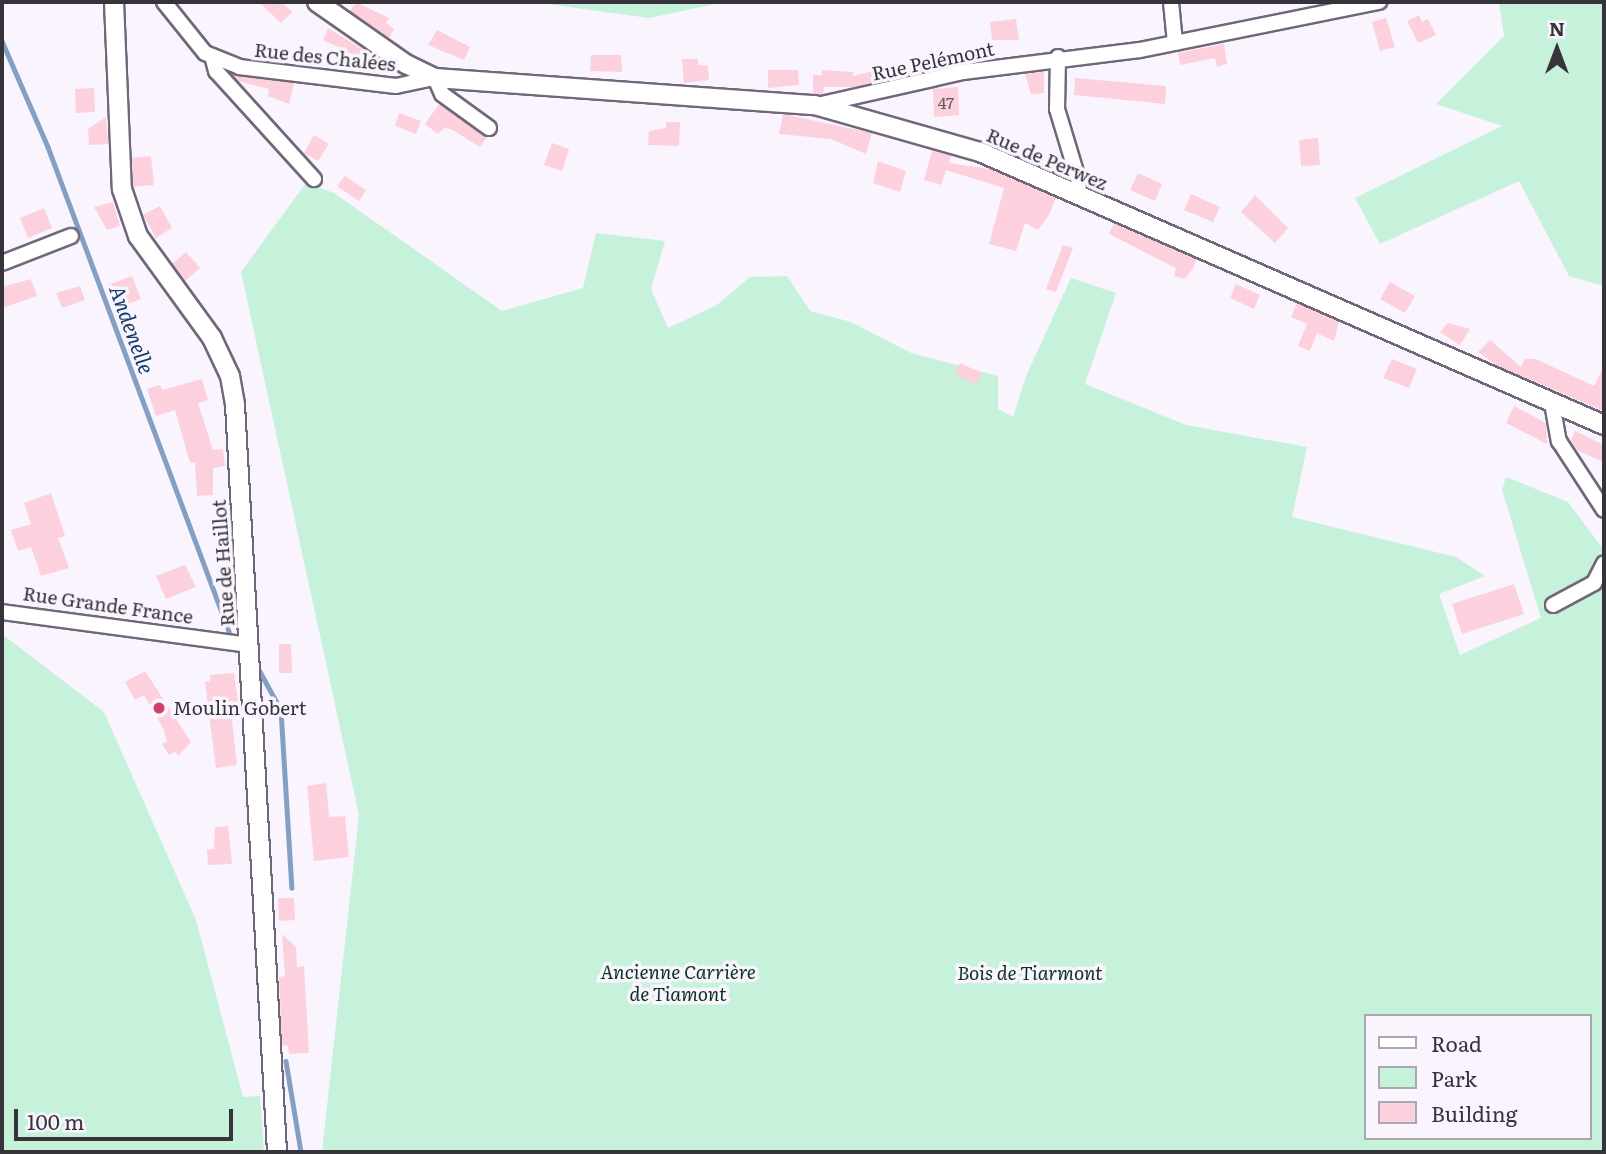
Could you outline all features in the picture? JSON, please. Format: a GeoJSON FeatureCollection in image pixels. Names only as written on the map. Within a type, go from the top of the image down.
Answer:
{"type":"FeatureCollection","features":[{"type":"Feature","properties":{"kind":"street","name":"Rue de Haillot"},"geometry":{"type":"LineString","coordinates":[[114,2],[122,189],[138,236],[212,338],[230,376],[250,645],[277,1152]]}},
{"type":"Feature","properties":{"kind":"street","name":"Rue des Chalées"},"geometry":{"type":"LineString","coordinates":[[164,2],[186,33],[212,56],[239,67],[396,86],[435,78]]}},
{"type":"Feature","properties":{"kind":"street","name":"Rue de Perwez"},"geometry":{"type":"LineString","coordinates":[[317,2],[406,64],[435,78],[815,105],[980,152],[1604,425]]}},
{"type":"Feature","properties":{"kind":"street"},"geometry":{"type":"LineString","coordinates":[[1171,2],[1175,43]]}},
{"type":"Feature","properties":{"kind":"street","name":"Rue Pelémont"},"geometry":{"type":"LineString","coordinates":[[815,105],[963,72],[1175,43],[1379,2]]}},
{"type":"Feature","properties":{"kind":"street","name":"Rue des Chalées"},"geometry":{"type":"LineString","coordinates":[[212,56],[216,71],[314,179]]}},
{"type":"Feature","properties":{"kind":"street"},"geometry":{"type":"LineString","coordinates":[[1058,57],[1056,109],[1079,182],[1077,194]]}},
{"type":"Feature","properties":{"kind":"street","name":"Rue de Perwez"},"geometry":{"type":"LineString","coordinates":[[435,78],[442,94],[489,128]]}},
{"type":"Feature","properties":{"kind":"street"},"geometry":{"type":"LineString","coordinates":[[2,263],[71,236]]}},
{"type":"Feature","properties":{"kind":"street"},"geometry":{"type":"LineString","coordinates":[[1552,403],[1559,441],[1604,510]]}},
{"type":"Feature","properties":{"kind":"street"},"geometry":{"type":"LineString","coordinates":[[1553,606],[1594,583],[1604,562]]}},
{"type":"Feature","properties":{"kind":"street","name":"Rue Grande France"},"geometry":{"type":"LineString","coordinates":[[2,612],[250,645]]}},
{"type":"Feature","properties":{"kind":"green space"},"geometry":{"type":"Polygon","coordinates":[[[532,2],[725,2],[649,18],[532,2]]]}},
{"type":"Feature","properties":{"kind":"green space"},"geometry":{"type":"Polygon","coordinates":[[[1499,2],[1604,2],[1604,286],[1569,276],[1519,181],[1380,244],[1355,198],[1502,126],[1436,104],[1504,36],[1499,2]]]}},
{"type":"Feature","properties":{"kind":"green space"},"geometry":{"type":"Polygon","coordinates":[[[306,183],[334,193],[502,311],[583,288],[596,233],[665,241],[651,289],[668,328],[717,305],[750,277],[787,276],[810,311],[851,322],[911,353],[998,376],[998,409],[1013,417],[1026,376],[1071,278],[1116,293],[1085,384],[1186,425],[1307,447],[1292,517],[1456,557],[1485,576],[1439,594],[1460,655],[1541,618],[1502,490],[1506,477],[1568,502],[1604,550],[1604,1152],[322,1152],[359,815],[241,272],[306,183]]]}},
{"type":"Feature","properties":{"kind":"green space"},"geometry":{"type":"Polygon","coordinates":[[[2,634],[104,712],[196,920],[243,1097],[260,1096],[264,1152],[2,1152],[2,634]]]}},
{"type":"Feature","properties":{"kind":"building"},"geometry":{"type":"Polygon","coordinates":[[[259,2],[282,2],[292,12],[281,23],[259,2]]]}},
{"type":"Feature","properties":{"kind":"building"},"geometry":{"type":"Polygon","coordinates":[[[356,2],[389,18],[386,23],[394,29],[389,38],[350,11],[356,2]]]}},
{"type":"Feature","properties":{"kind":"building"},"geometry":{"type":"Polygon","coordinates":[[[1419,15],[1422,22],[1428,19],[1436,35],[1418,43],[1407,21],[1419,15]]]}},
{"type":"Feature","properties":{"kind":"building"},"geometry":{"type":"Polygon","coordinates":[[[1386,18],[1395,47],[1380,51],[1372,22],[1386,18]]]}},
{"type":"Feature","properties":{"kind":"building"},"geometry":{"type":"Polygon","coordinates":[[[1016,19],[1019,40],[992,40],[990,22],[1016,19]]]}},
{"type":"Feature","properties":{"kind":"building"},"geometry":{"type":"Polygon","coordinates":[[[328,28],[377,58],[373,64],[323,40],[328,28]]]}},
{"type":"Feature","properties":{"kind":"building"},"geometry":{"type":"Polygon","coordinates":[[[437,30],[470,47],[464,60],[428,45],[437,30]]]}},
{"type":"Feature","properties":{"kind":"building"},"geometry":{"type":"Polygon","coordinates":[[[1224,44],[1227,64],[1217,67],[1215,58],[1180,65],[1178,53],[1224,44]]]}},
{"type":"Feature","properties":{"kind":"building"},"geometry":{"type":"Polygon","coordinates":[[[591,55],[621,55],[622,72],[590,71],[591,55]]]}},
{"type":"Feature","properties":{"kind":"building"},"geometry":{"type":"Polygon","coordinates":[[[682,59],[698,59],[698,65],[708,66],[709,80],[684,83],[682,59]]]}},
{"type":"Feature","properties":{"kind":"building"},"geometry":{"type":"Polygon","coordinates":[[[903,64],[903,69],[912,67],[913,73],[853,87],[824,87],[823,94],[813,93],[813,75],[822,75],[822,70],[853,72],[853,76],[903,64]]]}},
{"type":"Feature","properties":{"kind":"building"},"geometry":{"type":"Polygon","coordinates":[[[768,70],[798,70],[799,85],[768,88],[768,70]]]}},
{"type":"Feature","properties":{"kind":"building"},"geometry":{"type":"Polygon","coordinates":[[[1044,72],[1044,93],[1031,94],[1025,74],[1044,72]]]}},
{"type":"Feature","properties":{"kind":"building"},"geometry":{"type":"Polygon","coordinates":[[[232,75],[294,83],[289,104],[268,96],[269,89],[238,81],[232,75]]]}},
{"type":"Feature","properties":{"kind":"building"},"geometry":{"type":"Polygon","coordinates":[[[1075,78],[1166,86],[1165,104],[1074,95],[1075,78]]]}},
{"type":"Feature","properties":{"kind":"building"},"geometry":{"type":"Polygon","coordinates":[[[958,87],[959,115],[934,117],[933,89],[958,87]]]}},
{"type":"Feature","properties":{"kind":"building"},"geometry":{"type":"Polygon","coordinates":[[[94,88],[95,112],[76,113],[75,89],[94,88]]]}},
{"type":"Feature","properties":{"kind":"building"},"geometry":{"type":"Polygon","coordinates":[[[439,104],[487,137],[480,147],[451,129],[444,128],[438,134],[425,124],[439,104]]]}},
{"type":"Feature","properties":{"kind":"building"},"geometry":{"type":"Polygon","coordinates":[[[399,113],[421,121],[416,134],[395,126],[399,113]]]}},
{"type":"Feature","properties":{"kind":"building"},"geometry":{"type":"Polygon","coordinates":[[[783,114],[872,133],[866,154],[831,139],[779,134],[783,114]]]}},
{"type":"Feature","properties":{"kind":"building"},"geometry":{"type":"Polygon","coordinates":[[[106,117],[108,144],[89,145],[88,129],[106,117]]]}},
{"type":"Feature","properties":{"kind":"building"},"geometry":{"type":"Polygon","coordinates":[[[666,122],[680,122],[679,146],[648,145],[649,131],[666,128],[666,122]]]}},
{"type":"Feature","properties":{"kind":"building"},"geometry":{"type":"Polygon","coordinates":[[[314,135],[329,144],[318,161],[304,153],[314,135]]]}},
{"type":"Feature","properties":{"kind":"building"},"geometry":{"type":"Polygon","coordinates":[[[1318,138],[1320,165],[1301,166],[1299,140],[1318,138]]]}},
{"type":"Feature","properties":{"kind":"building"},"geometry":{"type":"Polygon","coordinates":[[[552,143],[569,149],[562,171],[544,165],[552,143]]]}},
{"type":"Feature","properties":{"kind":"building"},"geometry":{"type":"Polygon","coordinates":[[[932,151],[951,156],[949,163],[990,169],[1056,198],[1049,215],[1038,230],[1025,223],[1016,251],[989,244],[1004,188],[946,170],[941,185],[924,180],[932,151]]]}},
{"type":"Feature","properties":{"kind":"building"},"geometry":{"type":"Polygon","coordinates":[[[151,156],[154,185],[133,187],[132,158],[151,156]]]}},
{"type":"Feature","properties":{"kind":"building"},"geometry":{"type":"Polygon","coordinates":[[[878,161],[906,171],[900,192],[873,183],[878,161]]]}},
{"type":"Feature","properties":{"kind":"building"},"geometry":{"type":"Polygon","coordinates":[[[1138,173],[1162,184],[1155,201],[1130,190],[1138,173]]]}},
{"type":"Feature","properties":{"kind":"building"},"geometry":{"type":"Polygon","coordinates":[[[345,176],[366,190],[359,201],[337,186],[345,176]]]}},
{"type":"Feature","properties":{"kind":"building"},"geometry":{"type":"Polygon","coordinates":[[[1191,194],[1220,207],[1213,222],[1184,210],[1191,194]]]}},
{"type":"Feature","properties":{"kind":"building"},"geometry":{"type":"Polygon","coordinates":[[[1255,195],[1288,228],[1275,243],[1241,212],[1255,195]]]}},
{"type":"Feature","properties":{"kind":"building"},"geometry":{"type":"Polygon","coordinates":[[[113,202],[120,226],[107,230],[94,207],[113,202]]]}},
{"type":"Feature","properties":{"kind":"building"},"geometry":{"type":"Polygon","coordinates":[[[160,206],[172,228],[156,238],[143,215],[160,206]]]}},
{"type":"Feature","properties":{"kind":"building"},"geometry":{"type":"Polygon","coordinates":[[[44,208],[52,228],[28,238],[20,218],[44,208]]]}},
{"type":"Feature","properties":{"kind":"building"},"geometry":{"type":"Polygon","coordinates":[[[1114,223],[1197,259],[1193,268],[1185,279],[1174,276],[1176,268],[1109,234],[1114,223]]]}},
{"type":"Feature","properties":{"kind":"building"},"geometry":{"type":"Polygon","coordinates":[[[1063,245],[1073,248],[1056,292],[1046,289],[1063,245]]]}},
{"type":"Feature","properties":{"kind":"building"},"geometry":{"type":"Polygon","coordinates":[[[186,252],[200,268],[185,281],[172,264],[186,252]]]}},
{"type":"Feature","properties":{"kind":"building"},"geometry":{"type":"Polygon","coordinates":[[[132,276],[141,299],[118,308],[108,285],[132,276]]]}},
{"type":"Feature","properties":{"kind":"building"},"geometry":{"type":"Polygon","coordinates":[[[31,279],[37,296],[2,308],[2,287],[31,279]]]}},
{"type":"Feature","properties":{"kind":"building"},"geometry":{"type":"Polygon","coordinates":[[[1390,282],[1415,296],[1405,313],[1380,299],[1390,282]]]}},
{"type":"Feature","properties":{"kind":"building"},"geometry":{"type":"Polygon","coordinates":[[[1236,284],[1260,295],[1254,309],[1230,298],[1236,284]]]}},
{"type":"Feature","properties":{"kind":"building"},"geometry":{"type":"Polygon","coordinates":[[[80,286],[85,300],[62,308],[56,293],[80,286]]]}},
{"type":"Feature","properties":{"kind":"building"},"geometry":{"type":"Polygon","coordinates":[[[1297,303],[1339,321],[1334,341],[1317,333],[1310,351],[1298,346],[1307,324],[1291,317],[1297,303]]]}},
{"type":"Feature","properties":{"kind":"building"},"geometry":{"type":"Polygon","coordinates":[[[1448,323],[1470,329],[1460,345],[1440,332],[1448,323]]]}},
{"type":"Feature","properties":{"kind":"building"},"geometry":{"type":"Polygon","coordinates":[[[1490,340],[1521,367],[1525,359],[1536,359],[1594,386],[1604,366],[1604,411],[1498,366],[1478,352],[1490,340]]]}},
{"type":"Feature","properties":{"kind":"building"},"geometry":{"type":"Polygon","coordinates":[[[1392,359],[1417,369],[1409,388],[1383,378],[1392,359]]]}},
{"type":"Feature","properties":{"kind":"building"},"geometry":{"type":"Polygon","coordinates":[[[960,363],[982,373],[976,384],[955,375],[960,363]]]}},
{"type":"Feature","properties":{"kind":"building"},"geometry":{"type":"Polygon","coordinates":[[[202,379],[208,400],[198,403],[213,450],[223,449],[225,466],[213,468],[213,495],[197,496],[195,462],[190,463],[175,410],[156,416],[147,389],[160,385],[162,390],[202,379]]]}},
{"type":"Feature","properties":{"kind":"building"},"geometry":{"type":"Polygon","coordinates":[[[1514,406],[1546,423],[1547,444],[1506,423],[1514,406]]]}},
{"type":"Feature","properties":{"kind":"building"},"geometry":{"type":"Polygon","coordinates":[[[1575,431],[1604,445],[1604,462],[1578,451],[1571,440],[1575,431]]]}},
{"type":"Feature","properties":{"kind":"building"},"geometry":{"type":"Polygon","coordinates":[[[51,493],[65,536],[58,538],[69,568],[41,576],[31,547],[18,551],[11,530],[31,524],[24,503],[51,493]]]}},
{"type":"Feature","properties":{"kind":"building"},"geometry":{"type":"Polygon","coordinates":[[[185,565],[196,587],[166,599],[156,576],[185,565]]]}},
{"type":"Feature","properties":{"kind":"building"},"geometry":{"type":"Polygon","coordinates":[[[1514,584],[1524,614],[1462,634],[1452,604],[1514,584]]]}},
{"type":"Feature","properties":{"kind":"building"},"geometry":{"type":"Polygon","coordinates":[[[279,644],[291,644],[292,673],[279,673],[279,644]]]}},
{"type":"Feature","properties":{"kind":"building","name":"Moulin Gobert"},"geometry":{"type":"Polygon","coordinates":[[[145,671],[191,742],[178,756],[175,752],[169,755],[162,744],[167,741],[164,730],[144,695],[135,700],[125,682],[145,671]]]}},
{"type":"Feature","properties":{"kind":"building"},"geometry":{"type":"Polygon","coordinates":[[[234,673],[239,710],[231,711],[237,765],[216,768],[205,682],[210,681],[210,675],[234,673]]]}},
{"type":"Feature","properties":{"kind":"building"},"geometry":{"type":"Polygon","coordinates":[[[326,783],[329,817],[345,816],[349,857],[314,861],[307,786],[326,783]]]}},
{"type":"Feature","properties":{"kind":"building"},"geometry":{"type":"Polygon","coordinates":[[[228,826],[232,864],[208,865],[207,850],[214,849],[215,827],[228,826]]]}},
{"type":"Feature","properties":{"kind":"building"},"geometry":{"type":"Polygon","coordinates":[[[278,898],[294,898],[295,920],[279,921],[278,898]]]}},
{"type":"Feature","properties":{"kind":"building"},"geometry":{"type":"Polygon","coordinates":[[[282,934],[296,947],[297,967],[304,966],[309,1053],[289,1054],[288,1046],[282,1045],[279,977],[285,976],[282,934]]]}},
{"type":"Feature","properties":{"kind":"waterway","name":"Andenelle"},"geometry":{"type":"LineString","coordinates":[[2,41],[48,147],[229,631]]}},
{"type":"Feature","properties":{"kind":"waterway","name":"Andenelle"},"geometry":{"type":"LineString","coordinates":[[257,666],[281,710],[292,888]]}},
{"type":"Feature","properties":{"kind":"waterway","name":"Andenelle"},"geometry":{"type":"LineString","coordinates":[[286,1061],[301,1152]]}},
{"type":"Feature","properties":{"kind":"place","name":"Moulin Gobert"},"geometry":{"type":"Point","coordinates":[159,708]}},
{"type":"Feature","properties":{"kind":"park label","name":"Bois de Tiarmont"},"geometry":{"type":"Point","coordinates":[1030,973]}},
{"type":"Feature","properties":{"kind":"park label","name":"Ancienne Carrière de Tiamont"},"geometry":{"type":"Point","coordinates":[678,983]}}]}
